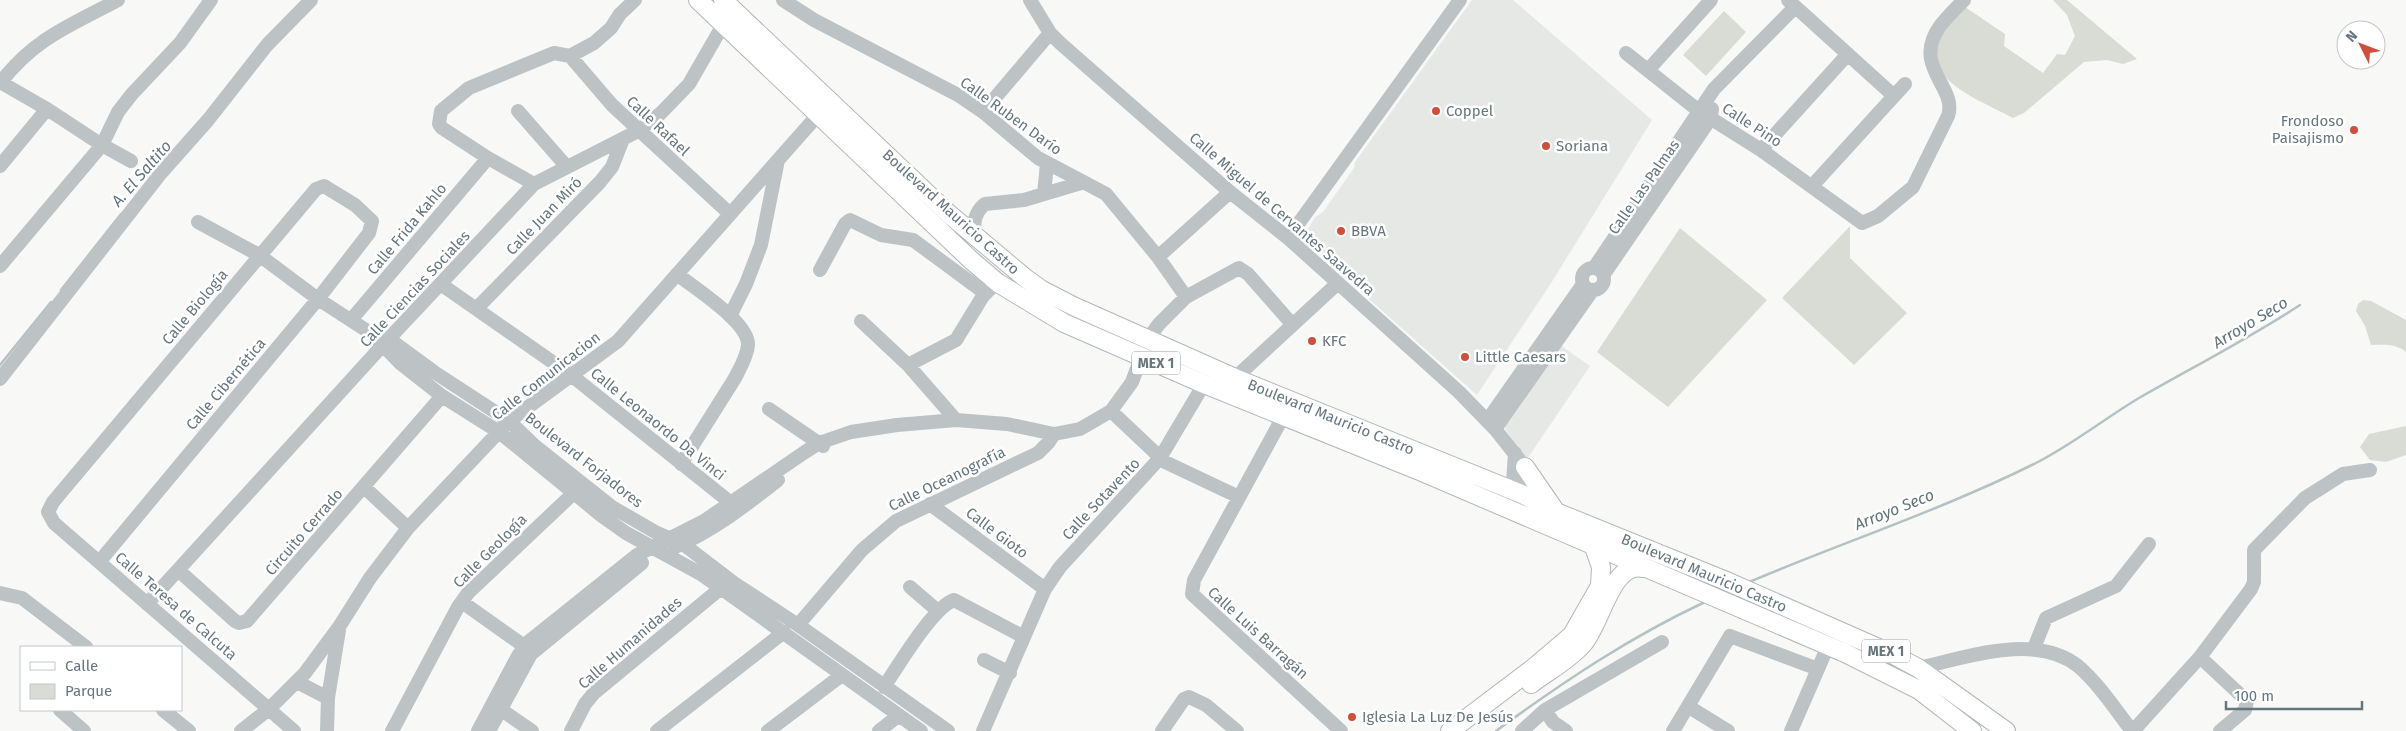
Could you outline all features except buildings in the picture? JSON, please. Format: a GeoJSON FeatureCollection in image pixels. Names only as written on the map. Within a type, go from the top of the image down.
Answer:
{"type":"FeatureCollection","features":[{"type":"Feature","properties":{"kind":"main road","name":"Boulevard Mauricio Castro"},"geometry":{"type":"LineString","coordinates":[[698,0],[817,116],[939,230],[992,288],[1064,323],[1204,384],[1284,415],[1511,510],[1828,646],[1904,682],[1972,731]]}},
{"type":"Feature","properties":{"kind":"main road","name":"Boulevard Mauricio Castro"},"geometry":{"type":"LineString","coordinates":[[725,1],[975,237],[1042,290],[1235,378],[1517,493],[1556,512],[1724,580],[1869,644],[1918,668],[2006,731]]}},
{"type":"Feature","properties":{"kind":"main road"},"geometry":{"type":"LineString","coordinates":[[1520,460],[1556,512]]}},
{"type":"Feature","properties":{"kind":"main road"},"geometry":{"type":"LineString","coordinates":[[1450,731],[1532,669],[1572,635],[1600,586],[1601,567],[1594,547]]}},
{"type":"Feature","properties":{"kind":"main road"},"geometry":{"type":"LineString","coordinates":[[1468,731],[1574,653],[1593,631],[1620,574],[1630,567],[1644,568]]}},
{"type":"Feature","properties":{"kind":"street"},"geometry":{"type":"LineString","coordinates":[[118,0],[39,42],[15,64],[0,82],[131,161]]}},
{"type":"Feature","properties":{"kind":"street"},"geometry":{"type":"LineString","coordinates":[[0,266],[102,145],[118,112],[180,42],[211,0]]}},
{"type":"Feature","properties":{"kind":"street"},"geometry":{"type":"LineString","coordinates":[[0,379],[161,173],[208,120],[267,45],[311,0]]}},
{"type":"Feature","properties":{"kind":"street"},"geometry":{"type":"LineString","coordinates":[[534,184],[488,158],[442,128],[439,118],[445,106],[469,88],[554,53],[570,56],[594,43],[611,28],[620,14],[635,0]]}},
{"type":"Feature","properties":{"kind":"street","name":"Calle Ruben Darío"},"geometry":{"type":"LineString","coordinates":[[783,0],[814,20],[958,95],[1047,164],[1081,182],[1098,188],[1112,200],[1158,257],[1186,297]]}},
{"type":"Feature","properties":{"kind":"street","name":"Calle Miguel de Cervantes Saavedra"},"geometry":{"type":"LineString","coordinates":[[1030,0],[1050,32],[1230,192],[1288,238],[1459,392],[1491,425],[1520,460]]}},
{"type":"Feature","properties":{"kind":"street"},"geometry":{"type":"LineString","coordinates":[[1288,238],[1460,0]]}},
{"type":"Feature","properties":{"kind":"street"},"geometry":{"type":"LineString","coordinates":[[1649,69],[1711,0]]}},
{"type":"Feature","properties":{"kind":"street","name":"Calle Pino"},"geometry":{"type":"LineString","coordinates":[[1626,52],[1705,115],[1761,150],[1862,222],[1878,216],[1910,190],[1948,116],[1951,107],[1932,67],[1931,54],[1940,26],[1964,0]]}},
{"type":"Feature","properties":{"kind":"street"},"geometry":{"type":"LineString","coordinates":[[1792,3],[1894,96]]}},
{"type":"Feature","properties":{"kind":"street","name":"Calle Las Palmas"},"geometry":{"type":"LineString","coordinates":[[1599,271],[1705,115],[1714,89],[1792,3]]}},
{"type":"Feature","properties":{"kind":"street","name":"Calle Ciencias Sociales"},"geometry":{"type":"LineString","coordinates":[[147,604],[534,184],[638,131],[661,114],[689,84],[723,25]]}},
{"type":"Feature","properties":{"kind":"street"},"geometry":{"type":"LineString","coordinates":[[982,112],[1050,32]]}},
{"type":"Feature","properties":{"kind":"street"},"geometry":{"type":"LineString","coordinates":[[1761,150],[1848,54]]}},
{"type":"Feature","properties":{"kind":"street","name":"Calle Rafael"},"geometry":{"type":"LineString","coordinates":[[570,56],[594,87],[638,131],[729,214]]}},
{"type":"Feature","properties":{"kind":"street"},"geometry":{"type":"LineString","coordinates":[[1812,186],[1905,84]]}},
{"type":"Feature","properties":{"kind":"street"},"geometry":{"type":"LineString","coordinates":[[0,166],[47,109]]}},
{"type":"Feature","properties":{"kind":"street"},"geometry":{"type":"LineString","coordinates":[[518,111],[567,167]]}},
{"type":"Feature","properties":{"kind":"street","name":"Calle Comunicacion"},"geometry":{"type":"LineString","coordinates":[[241,731],[297,682],[314,663],[370,578],[408,528],[509,421],[618,341],[817,116]]}},
{"type":"Feature","properties":{"kind":"street","name":"Calle Juan Miró"},"geometry":{"type":"LineString","coordinates":[[477,308],[600,182],[612,166],[623,138]]}},
{"type":"Feature","properties":{"kind":"street","name":"Calle Frida Kahlo"},"geometry":{"type":"LineString","coordinates":[[351,320],[488,158]]}},
{"type":"Feature","properties":{"kind":"street"},"geometry":{"type":"LineString","coordinates":[[730,316],[746,284],[761,245],[778,160]]}},
{"type":"Feature","properties":{"kind":"street"},"geometry":{"type":"LineString","coordinates":[[1044,194],[1047,164]]}},
{"type":"Feature","properties":{"kind":"street"},"geometry":{"type":"LineString","coordinates":[[975,237],[974,221],[985,204],[1024,200],[1081,182]]}},
{"type":"Feature","properties":{"kind":"street","name":"Calle Biología"},"geometry":{"type":"LineString","coordinates":[[53,502],[259,255],[320,186],[324,186],[355,205],[370,218],[373,224]]}},
{"type":"Feature","properties":{"kind":"street"},"geometry":{"type":"LineString","coordinates":[[1158,257],[1230,192]]}},
{"type":"Feature","properties":{"kind":"street"},"geometry":{"type":"LineString","coordinates":[[820,270],[844,224],[850,220],[881,235],[908,237],[992,288],[956,340],[908,365]]}},
{"type":"Feature","properties":{"kind":"street","name":"Boulevard Forjadores"},"geometry":{"type":"LineString","coordinates":[[198,222],[259,255],[318,299],[509,421],[535,446],[630,518],[669,539],[683,544],[734,583],[798,625],[948,731]]}},
{"type":"Feature","properties":{"kind":"street","name":"Calle Cibernética"},"geometry":{"type":"LineString","coordinates":[[100,562],[318,299],[373,224]]}},
{"type":"Feature","properties":{"kind":"street"},"geometry":{"type":"LineString","coordinates":[[489,731],[525,662],[535,650],[669,539],[704,521],[834,437],[889,426],[956,420],[1007,424],[1054,434],[1080,429],[1111,411],[1132,382],[1148,339],[1159,324],[1186,297],[1240,268],[1248,274],[1292,324]]}},
{"type":"Feature","properties":{"kind":"street"},"geometry":{"type":"LineString","coordinates":[[1491,425],[1587,288],[1584,273],[1599,271],[1603,286],[1587,288]]}},
{"type":"Feature","properties":{"kind":"street"},"geometry":{"type":"LineString","coordinates":[[677,274],[730,316],[747,337],[746,353],[735,378],[681,464]]}},
{"type":"Feature","properties":{"kind":"street"},"geometry":{"type":"LineString","coordinates":[[1235,378],[1338,283]]}},
{"type":"Feature","properties":{"kind":"street","name":"Calle Leonaordo Da Vinci"},"geometry":{"type":"LineString","coordinates":[[442,285],[571,375],[730,503]]}},
{"type":"Feature","properties":{"kind":"street"},"geometry":{"type":"LineString","coordinates":[[861,321],[908,365],[956,420]]}},
{"type":"Feature","properties":{"kind":"street","name":"Boulevard Forjadores"},"geometry":{"type":"LineString","coordinates":[[386,343],[442,396],[499,432],[572,493],[626,533],[686,564],[921,731]]}},
{"type":"Feature","properties":{"kind":"street","name":"Calle Sotavento"},"geometry":{"type":"LineString","coordinates":[[983,731],[1010,673],[1045,589],[1060,567],[1160,458],[1204,384]]}},
{"type":"Feature","properties":{"kind":"street","name":"Circuito Cerrado"},"geometry":{"type":"LineString","coordinates":[[178,570],[231,618],[243,622],[251,618],[442,396]]}},
{"type":"Feature","properties":{"kind":"street"},"geometry":{"type":"LineString","coordinates":[[769,409],[821,445]]}},
{"type":"Feature","properties":{"kind":"street"},"geometry":{"type":"LineString","coordinates":[[1111,411],[1169,465],[1239,497]]}},
{"type":"Feature","properties":{"kind":"street","name":"Calle Luis Barragán"},"geometry":{"type":"LineString","coordinates":[[1284,415],[1194,580],[1192,594],[1341,731]]}},
{"type":"Feature","properties":{"kind":"street","name":"Calle Oceanografía"},"geometry":{"type":"LineString","coordinates":[[798,625],[839,576],[880,534],[896,521],[1038,453],[1054,434]]}},
{"type":"Feature","properties":{"kind":"street"},"geometry":{"type":"LineString","coordinates":[[478,731],[524,646],[624,565],[657,550],[683,544],[747,505],[821,445]]}},
{"type":"Feature","properties":{"kind":"street"},"geometry":{"type":"LineString","coordinates":[[1511,510],[1517,493],[1520,460]]}},
{"type":"Feature","properties":{"kind":"street"},"geometry":{"type":"LineString","coordinates":[[1918,668],[1990,652],[2034,648],[2067,660],[2077,666],[2098,687],[2133,731],[2200,657],[2251,589],[2255,574],[2254,550],[2298,503],[2343,474],[2370,470]]}},
{"type":"Feature","properties":{"kind":"street","name":"Calle Geología"},"geometry":{"type":"LineString","coordinates":[[392,731],[462,602],[477,585],[583,484]]}},
{"type":"Feature","properties":{"kind":"street"},"geometry":{"type":"LineString","coordinates":[[364,488],[408,528]]}},
{"type":"Feature","properties":{"kind":"street","name":"Calle Teresa de Calcuta"},"geometry":{"type":"LineString","coordinates":[[53,502],[48,512],[50,519],[294,731]]}},
{"type":"Feature","properties":{"kind":"street","name":"Calle Gioto"},"geometry":{"type":"LineString","coordinates":[[930,504],[1045,589]]}},
{"type":"Feature","properties":{"kind":"street"},"geometry":{"type":"LineString","coordinates":[[2034,648],[2046,618],[2116,586],[2149,544]]}},
{"type":"Feature","properties":{"kind":"street"},"geometry":{"type":"LineString","coordinates":[[910,587],[938,611]]}},
{"type":"Feature","properties":{"kind":"street","name":"Calle Humanidades"},"geometry":{"type":"LineString","coordinates":[[571,731],[585,704],[594,693],[721,588]]}},
{"type":"Feature","properties":{"kind":"street"},"geometry":{"type":"LineString","coordinates":[[0,593],[22,598],[85,646]]}},
{"type":"Feature","properties":{"kind":"street"},"geometry":{"type":"LineString","coordinates":[[884,687],[938,611],[947,602],[960,601],[1024,637]]}},
{"type":"Feature","properties":{"kind":"street"},"geometry":{"type":"LineString","coordinates":[[462,602],[524,646]]}},
{"type":"Feature","properties":{"kind":"street"},"geometry":{"type":"LineString","coordinates":[[327,731],[328,698],[339,626]]}},
{"type":"Feature","properties":{"kind":"street"},"geometry":{"type":"LineString","coordinates":[[657,731],[784,632]]}},
{"type":"Feature","properties":{"kind":"street"},"geometry":{"type":"LineString","coordinates":[[1673,731],[1730,636],[1818,669]]}},
{"type":"Feature","properties":{"kind":"street"},"geometry":{"type":"LineString","coordinates":[[1522,731],[1545,710],[1662,642]]}},
{"type":"Feature","properties":{"kind":"street"},"geometry":{"type":"LineString","coordinates":[[1790,731],[1828,646]]}},
{"type":"Feature","properties":{"kind":"street"},"geometry":{"type":"LineString","coordinates":[[2200,657],[2247,701],[2245,710],[2220,731]]}},
{"type":"Feature","properties":{"kind":"street"},"geometry":{"type":"LineString","coordinates":[[984,660],[1010,673]]}},
{"type":"Feature","properties":{"kind":"street"},"geometry":{"type":"LineString","coordinates":[[768,731],[842,674]]}},
{"type":"Feature","properties":{"kind":"street"},"geometry":{"type":"LineString","coordinates":[[297,682],[328,698]]}},
{"type":"Feature","properties":{"kind":"street"},"geometry":{"type":"LineString","coordinates":[[1162,731],[1184,699],[1189,697],[1197,699],[1237,731]]}},
{"type":"Feature","properties":{"kind":"street"},"geometry":{"type":"LineString","coordinates":[[1688,707],[1728,731]]}},
{"type":"Feature","properties":{"kind":"street"},"geometry":{"type":"LineString","coordinates":[[500,709],[532,731]]}},
{"type":"Feature","properties":{"kind":"street"},"geometry":{"type":"LineString","coordinates":[[1545,710],[1549,727],[1566,731]]}},
{"type":"Feature","properties":{"kind":"street"},"geometry":{"type":"LineString","coordinates":[[61,711],[84,731]]}},
{"type":"Feature","properties":{"kind":"street"},"geometry":{"type":"LineString","coordinates":[[164,711],[189,731]]}},
{"type":"Feature","properties":{"kind":"street"},"geometry":{"type":"LineString","coordinates":[[879,731],[898,716]]}},
{"type":"Feature","properties":{"kind":"shaded area"},"geometry":{"type":"Polygon","coordinates":[[[1472,0],[1513,0],[1652,120],[1553,280],[1477,395],[1351,283],[1306,241],[1304,236],[1315,217],[1323,212],[1354,168],[1355,162],[1472,0]]]}},
{"type":"Feature","properties":{"kind":"shaded area"},"geometry":{"type":"Polygon","coordinates":[[[1559,344],[1590,366],[1525,462],[1504,426],[1559,344]]]}},
{"type":"Feature","properties":{"kind":"green space"},"geometry":{"type":"Polygon","coordinates":[[[2053,0],[2067,0],[2137,59],[2123,64],[2107,60],[2084,62],[2024,113],[2013,118],[1969,95],[1954,85],[1943,74],[1936,61],[1936,47],[1944,30],[1965,7],[2005,34],[2004,46],[2043,73],[2057,54],[2065,55],[2075,36],[2067,15],[2053,0]]]}},
{"type":"Feature","properties":{"kind":"green space"},"geometry":{"type":"Polygon","coordinates":[[[1724,11],[1746,32],[1706,76],[1683,55],[1724,11]]]}},
{"type":"Feature","properties":{"kind":"green space"},"geometry":{"type":"Polygon","coordinates":[[[1850,226],[1850,258],[1907,313],[1854,365],[1782,298],[1850,226]]]}},
{"type":"Feature","properties":{"kind":"green space"},"geometry":{"type":"Polygon","coordinates":[[[1680,228],[1767,300],[1668,407],[1597,352],[1680,228]]]}},
{"type":"Feature","properties":{"kind":"green space"},"geometry":{"type":"Polygon","coordinates":[[[2363,300],[2371,301],[2406,320],[2406,352],[2394,346],[2371,345],[2365,326],[2356,311],[2358,304],[2363,300]]]}},
{"type":"Feature","properties":{"kind":"green space"},"geometry":{"type":"Polygon","coordinates":[[[2406,426],[2406,455],[2386,462],[2370,460],[2360,447],[2369,434],[2406,426]]]}},
{"type":"Feature","properties":{"kind":"waterway","name":"A. El Saltito"},"geometry":{"type":"LineString","coordinates":[[61,290],[121,214]]}},
{"type":"Feature","properties":{"kind":"waterway","name":"A. El Saltito"},"geometry":{"type":"LineString","coordinates":[[0,365],[51,302]]}},
{"type":"Feature","properties":{"kind":"waterway","name":"Arroyo Seco"},"geometry":{"type":"LineString","coordinates":[[1749,582],[1930,510],[2036,463],[2063,448],[2139,398],[2300,305]]}},
{"type":"Feature","properties":{"kind":"waterway","name":"Arroyo Seco"},"geometry":{"type":"LineString","coordinates":[[1496,731],[1598,661],[1650,630],[1705,602]]}},
{"type":"Feature","properties":{"kind":"place","name":"Coppel"},"geometry":{"type":"Point","coordinates":[1436,111]}},
{"type":"Feature","properties":{"kind":"place","name":"Frondoso Paisajismo"},"geometry":{"type":"Point","coordinates":[2354,130]}},
{"type":"Feature","properties":{"kind":"place","name":"Soriana"},"geometry":{"type":"Point","coordinates":[1546,146]}},
{"type":"Feature","properties":{"kind":"place","name":"BBVA"},"geometry":{"type":"Point","coordinates":[1341,231]}},
{"type":"Feature","properties":{"kind":"place","name":"KFC"},"geometry":{"type":"Point","coordinates":[1312,341]}},
{"type":"Feature","properties":{"kind":"place","name":"Little Caesars"},"geometry":{"type":"Point","coordinates":[1465,357]}},
{"type":"Feature","properties":{"kind":"place","name":"Iglesia La Luz De Jesús"},"geometry":{"type":"Point","coordinates":[1352,717]}}]}
